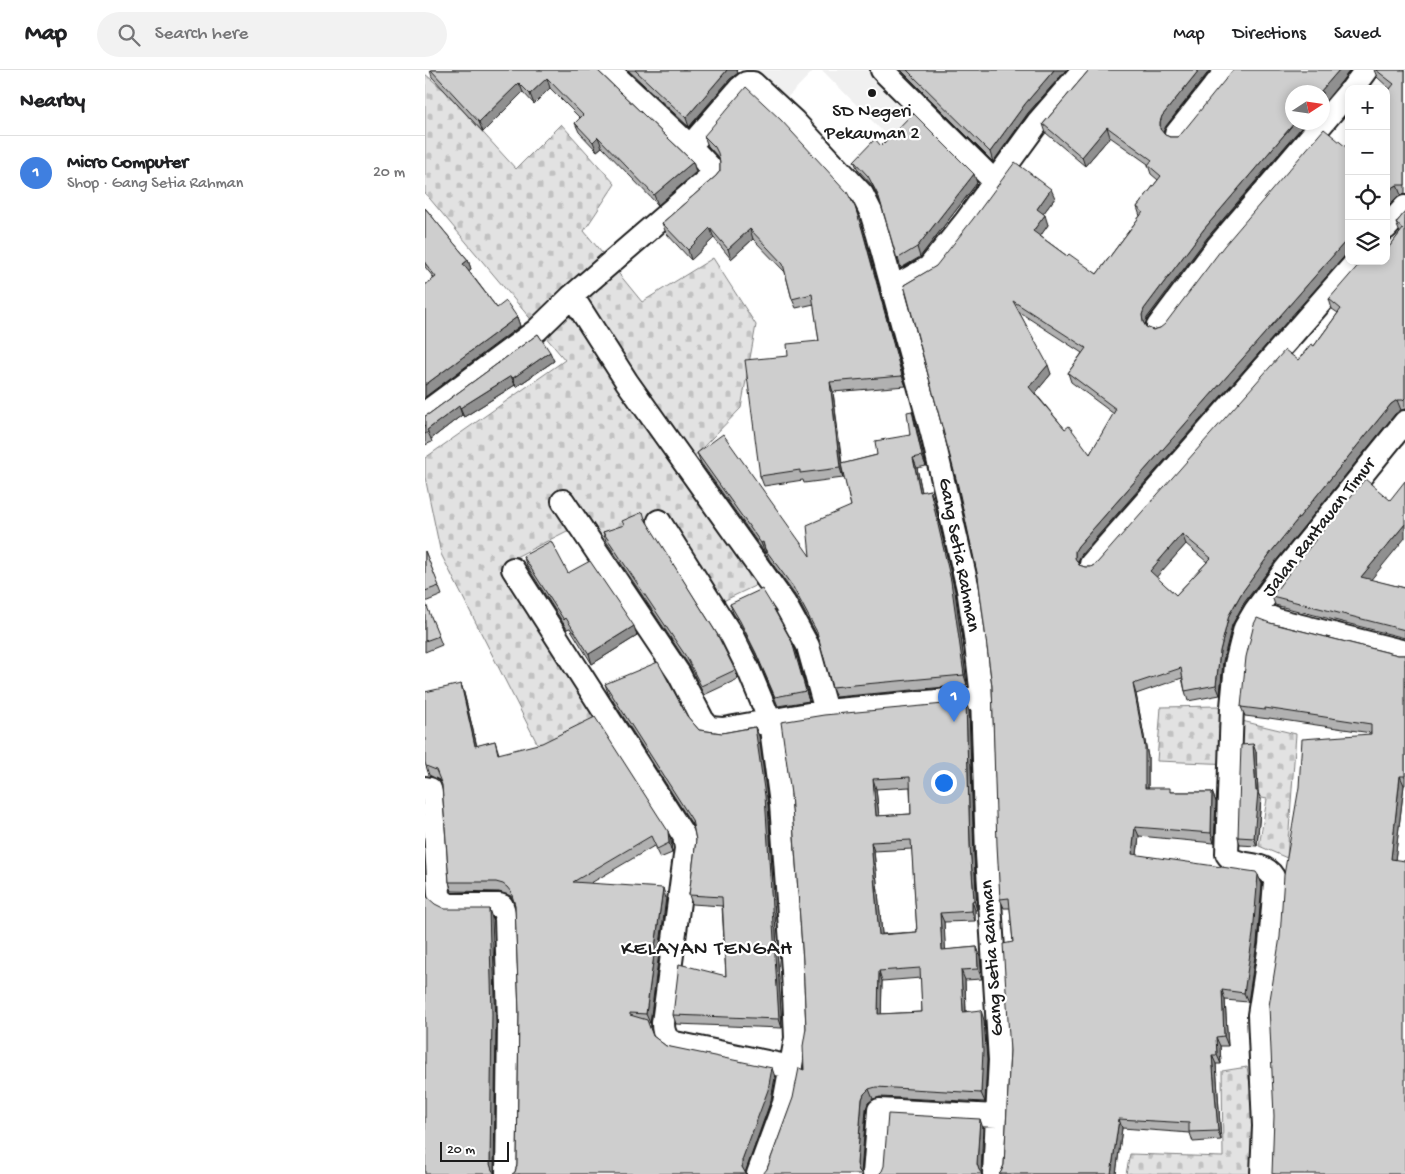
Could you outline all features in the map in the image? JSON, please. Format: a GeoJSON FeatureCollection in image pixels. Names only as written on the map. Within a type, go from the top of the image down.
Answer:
{"type":"FeatureCollection","features":[{"type":"Feature","properties":{"kind":"street"},"geometry":{"type":"LineString","coordinates":[[425,413],[537,330],[572,296],[709,178],[711,171],[709,166],[609,70]]}},
{"type":"Feature","properties":{"kind":"street"},"geometry":{"type":"LineString","coordinates":[[882,70],[995,182]]}},
{"type":"Feature","properties":{"kind":"street"},"geometry":{"type":"LineString","coordinates":[[892,288],[929,267],[995,182],[1038,122],[1083,70]]}},
{"type":"Feature","properties":{"kind":"street"},"geometry":{"type":"LineString","coordinates":[[1176,134],[1227,70]]}},
{"type":"Feature","properties":{"kind":"street"},"geometry":{"type":"LineString","coordinates":[[1354,85],[1366,70]]}},
{"type":"Feature","properties":{"kind":"street","name":"Gang Setia Rahman"},"geometry":{"type":"LineString","coordinates":[[690,146],[740,88],[746,82],[753,83],[794,121],[862,194],[871,212],[932,433],[968,589],[982,697],[987,855],[1000,1060],[994,1174]]}},
{"type":"Feature","properties":{"kind":"street"},"geometry":{"type":"LineString","coordinates":[[1159,326],[1217,247],[1345,97]]}},
{"type":"Feature","properties":{"kind":"street"},"geometry":{"type":"LineString","coordinates":[[1390,224],[1405,207]]}},
{"type":"Feature","properties":{"kind":"street"},"geometry":{"type":"LineString","coordinates":[[1091,564],[1353,265]]}},
{"type":"Feature","properties":{"kind":"street"},"geometry":{"type":"LineString","coordinates":[[572,296],[627,382],[785,604],[808,646],[826,710]]}},
{"type":"Feature","properties":{"kind":"street","name":"Jalan Rantauan Timur"},"geometry":{"type":"LineString","coordinates":[[1262,1174],[1263,1126],[1259,1015],[1270,945],[1275,881],[1272,873],[1267,869],[1233,860],[1227,854],[1229,754],[1236,664],[1245,628],[1255,611],[1285,570],[1405,422]]}},
{"type":"Feature","properties":{"kind":"street"},"geometry":{"type":"LineString","coordinates":[[563,501],[679,674],[706,725],[715,729],[723,729],[826,710],[982,697]]}},
{"type":"Feature","properties":{"kind":"street"},"geometry":{"type":"LineString","coordinates":[[659,521],[732,636],[748,668],[770,721],[781,804],[796,1038],[784,1103],[758,1174]]}},
{"type":"Feature","properties":{"kind":"street"},"geometry":{"type":"LineString","coordinates":[[513,569],[684,836],[686,848],[663,1031],[670,1042],[675,1044],[791,1067]]}},
{"type":"Feature","properties":{"kind":"street"},"geometry":{"type":"LineString","coordinates":[[1255,611],[1277,620],[1405,652]]}},
{"type":"Feature","properties":{"kind":"street"},"geometry":{"type":"LineString","coordinates":[[425,788],[429,789],[433,798],[431,869],[439,894],[444,902],[449,905],[502,906],[506,918],[509,1023],[507,1174]]}},
{"type":"Feature","properties":{"kind":"street"},"geometry":{"type":"LineString","coordinates":[[873,1174],[879,1110],[997,1116]]}},
{"type":"Feature","properties":{"kind":"shaded area","name":"SD Negeri Pekauman 2"},"geometry":{"type":"Polygon","coordinates":[[[758,70],[814,70],[781,104],[753,76],[758,70]]]}},
{"type":"Feature","properties":{"kind":"shaded area","name":"SD Negeri Pekauman 2"},"geometry":{"type":"Polygon","coordinates":[[[822,70],[878,70],[922,115],[894,143],[822,70]]]}},
{"type":"Feature","properties":{"kind":"green space"},"geometry":{"type":"Polygon","coordinates":[[[425,74],[445,91],[516,169],[561,124],[615,184],[584,231],[642,302],[713,258],[756,325],[741,408],[682,469],[763,582],[721,602],[663,511],[598,539],[569,530],[508,561],[606,722],[539,747],[441,554],[425,477],[425,458],[565,360],[425,193],[425,74]]]}},
{"type":"Feature","properties":{"kind":"green space"},"geometry":{"type":"Polygon","coordinates":[[[1218,706],[1242,721],[1296,734],[1287,858],[1259,846],[1267,799],[1237,793],[1234,764],[1157,761],[1161,707],[1218,706]]]}},
{"type":"Feature","properties":{"kind":"green space"},"geometry":{"type":"Polygon","coordinates":[[[1247,1067],[1254,1107],[1253,1174],[1126,1174],[1130,1154],[1223,1157],[1222,1071],[1247,1067]]]}},
{"type":"Feature","properties":{"kind":"building"},"geometry":{"type":"Polygon","coordinates":[[[431,70],[597,70],[693,162],[654,195],[598,137],[593,142],[575,123],[583,115],[547,78],[530,94],[519,83],[479,122],[431,70]]]}},
{"type":"Feature","properties":{"kind":"building"},"geometry":{"type":"Polygon","coordinates":[[[635,70],[727,70],[686,118],[635,70]]]}},
{"type":"Feature","properties":{"kind":"building"},"geometry":{"type":"Polygon","coordinates":[[[907,70],[1054,70],[1025,104],[990,152],[907,70]]]}},
{"type":"Feature","properties":{"kind":"building"},"geometry":{"type":"Polygon","coordinates":[[[1089,70],[1199,70],[1162,116],[1160,122],[1160,129],[1165,135],[1177,137],[1233,70],[1339,70],[1326,85],[1285,85],[1285,130],[1288,130],[1204,229],[1144,309],[1142,315],[1143,322],[1146,327],[1153,330],[1165,324],[1224,246],[1323,130],[1345,146],[1345,242],[1078,546],[1075,551],[1075,558],[1079,565],[1091,567],[1097,563],[1285,350],[1298,360],[1311,344],[1314,346],[1341,309],[1329,299],[1359,265],[1390,265],[1390,246],[1403,229],[1396,223],[1405,212],[1405,398],[1391,404],[1271,552],[1241,594],[1229,615],[1220,651],[1216,685],[1185,691],[1181,668],[1133,684],[1145,747],[1145,788],[1170,788],[1170,792],[1212,792],[1211,833],[1135,827],[1132,854],[1256,872],[1258,875],[1253,934],[1244,993],[1222,990],[1224,1036],[1216,1037],[1217,1055],[1212,1055],[1218,1131],[1189,1132],[1189,1123],[1119,1119],[1111,1174],[999,1174],[1004,1165],[1010,1051],[1003,944],[1013,942],[1009,898],[1000,899],[992,686],[978,577],[958,486],[904,285],[936,266],[1015,162],[1051,189],[1037,209],[1045,215],[1033,231],[1067,256],[1069,254],[1097,274],[1143,212],[1137,207],[1161,176],[1148,165],[1152,160],[1107,127],[1082,157],[1043,124],[1089,70]],[[1013,301],[1048,365],[1029,387],[1065,429],[1069,426],[1090,454],[1116,409],[1068,373],[1086,348],[1013,301]],[[1182,534],[1150,571],[1176,595],[1211,558],[1182,534]]]}},
{"type":"Feature","properties":{"kind":"building"},"geometry":{"type":"Polygon","coordinates":[[[1376,70],[1405,70],[1405,185],[1397,185],[1390,190],[1390,89],[1394,84],[1376,70]]]}},
{"type":"Feature","properties":{"kind":"building"},"geometry":{"type":"Polygon","coordinates":[[[746,87],[781,120],[847,192],[855,207],[862,229],[902,376],[830,382],[840,468],[800,473],[800,470],[760,476],[745,360],[788,356],[787,344],[819,341],[812,294],[792,299],[783,264],[750,229],[728,249],[710,228],[688,250],[662,223],[720,171],[718,153],[704,136],[746,87]]]}},
{"type":"Feature","properties":{"kind":"building"},"geometry":{"type":"Polygon","coordinates":[[[913,113],[974,174],[917,247],[897,259],[879,197],[868,176],[854,161],[875,139],[881,146],[913,113]]]}},
{"type":"Feature","properties":{"kind":"building"},"geometry":{"type":"Polygon","coordinates":[[[425,208],[468,260],[463,264],[497,308],[506,301],[517,317],[425,385],[425,285],[436,277],[425,263],[425,208]]]}},
{"type":"Feature","properties":{"kind":"building"},"geometry":{"type":"Polygon","coordinates":[[[538,334],[550,352],[513,378],[511,376],[460,408],[459,406],[427,430],[428,432],[425,434],[425,416],[538,334]]]}},
{"type":"Feature","properties":{"kind":"building"},"geometry":{"type":"Polygon","coordinates":[[[912,411],[922,456],[913,458],[920,492],[930,490],[951,581],[964,675],[832,687],[817,632],[793,587],[765,549],[763,542],[761,543],[697,453],[723,434],[810,556],[807,525],[851,506],[841,464],[877,455],[875,441],[910,435],[907,412],[912,411]]]}},
{"type":"Feature","properties":{"kind":"building"},"geometry":{"type":"Polygon","coordinates":[[[1365,479],[1390,500],[1405,481],[1405,524],[1361,577],[1405,588],[1405,630],[1272,596],[1365,479]]]}},
{"type":"Feature","properties":{"kind":"building"},"geometry":{"type":"Polygon","coordinates":[[[643,512],[645,519],[717,634],[735,670],[701,686],[687,658],[603,532],[624,525],[622,521],[643,512]]]}},
{"type":"Feature","properties":{"kind":"building"},"geometry":{"type":"Polygon","coordinates":[[[551,541],[568,573],[590,561],[634,626],[589,654],[566,618],[564,620],[523,556],[551,541]]]}},
{"type":"Feature","properties":{"kind":"building"},"geometry":{"type":"Polygon","coordinates":[[[425,551],[439,586],[425,591],[425,551]]]}},
{"type":"Feature","properties":{"kind":"building"},"geometry":{"type":"Polygon","coordinates":[[[762,589],[792,642],[806,691],[775,697],[756,653],[730,604],[762,589]]]}},
{"type":"Feature","properties":{"kind":"building"},"geometry":{"type":"Polygon","coordinates":[[[425,602],[439,636],[425,641],[425,602]]]}},
{"type":"Feature","properties":{"kind":"building"},"geometry":{"type":"Polygon","coordinates":[[[1257,618],[1270,623],[1398,655],[1405,655],[1405,776],[1400,776],[1391,859],[1405,861],[1405,1174],[1272,1174],[1274,1116],[1269,1006],[1280,937],[1284,875],[1299,787],[1302,739],[1371,734],[1371,724],[1265,708],[1265,710],[1241,707],[1246,657],[1257,618]]]}},
{"type":"Feature","properties":{"kind":"building"},"geometry":{"type":"Polygon","coordinates":[[[658,662],[687,716],[699,730],[722,733],[755,727],[765,796],[779,1019],[673,1015],[679,964],[726,976],[722,897],[689,895],[696,840],[692,820],[605,684],[658,662]]]}},
{"type":"Feature","properties":{"kind":"building"},"geometry":{"type":"Polygon","coordinates":[[[461,684],[475,746],[495,741],[498,754],[542,743],[595,717],[668,831],[669,843],[657,849],[651,836],[573,882],[663,888],[646,1014],[630,1013],[630,1015],[647,1020],[653,1036],[666,1046],[772,1068],[768,1090],[742,1160],[742,1167],[746,1174],[512,1174],[515,1172],[517,1165],[519,1013],[515,905],[511,892],[503,884],[496,882],[449,882],[442,785],[436,770],[426,766],[425,762],[425,692],[461,684]]]}},
{"type":"Feature","properties":{"kind":"building"},"geometry":{"type":"Polygon","coordinates":[[[966,702],[970,846],[974,900],[972,901],[972,911],[940,913],[942,950],[977,947],[978,969],[961,970],[963,1012],[981,1010],[983,1051],[981,1093],[876,1087],[869,1089],[862,1099],[857,1164],[862,1174],[763,1174],[767,1169],[793,1098],[799,1068],[804,1070],[803,1046],[806,1028],[791,794],[781,722],[824,715],[966,702]],[[910,777],[873,779],[876,816],[911,814],[910,777]],[[911,840],[871,842],[879,935],[917,932],[911,840]],[[920,968],[879,971],[878,1014],[922,1012],[920,968]]]}},
{"type":"Feature","properties":{"kind":"building"},"geometry":{"type":"Polygon","coordinates":[[[1253,744],[1256,791],[1258,791],[1254,838],[1238,837],[1241,745],[1253,744]]]}},
{"type":"Feature","properties":{"kind":"building"},"geometry":{"type":"Polygon","coordinates":[[[425,892],[426,896],[435,904],[445,909],[489,909],[492,1014],[490,1164],[495,1174],[425,1174],[425,892]]]}},
{"type":"Feature","properties":{"kind":"building"},"geometry":{"type":"Polygon","coordinates":[[[888,1114],[980,1119],[977,1164],[982,1174],[879,1174],[884,1166],[888,1114]]]}},
{"type":"Feature","properties":{"kind":"place","name":"SD Negeri Pekauman 2"},"geometry":{"type":"Point","coordinates":[872,93]}},
{"type":"Feature","properties":{"kind":"place","name":"Micro Computer"},"geometry":{"type":"Point","coordinates":[954,722]}},
{"type":"Feature","properties":{"kind":"district","name":"KELAYAN TENGAH"},"geometry":{"type":"Point","coordinates":[707,950]}}]}
